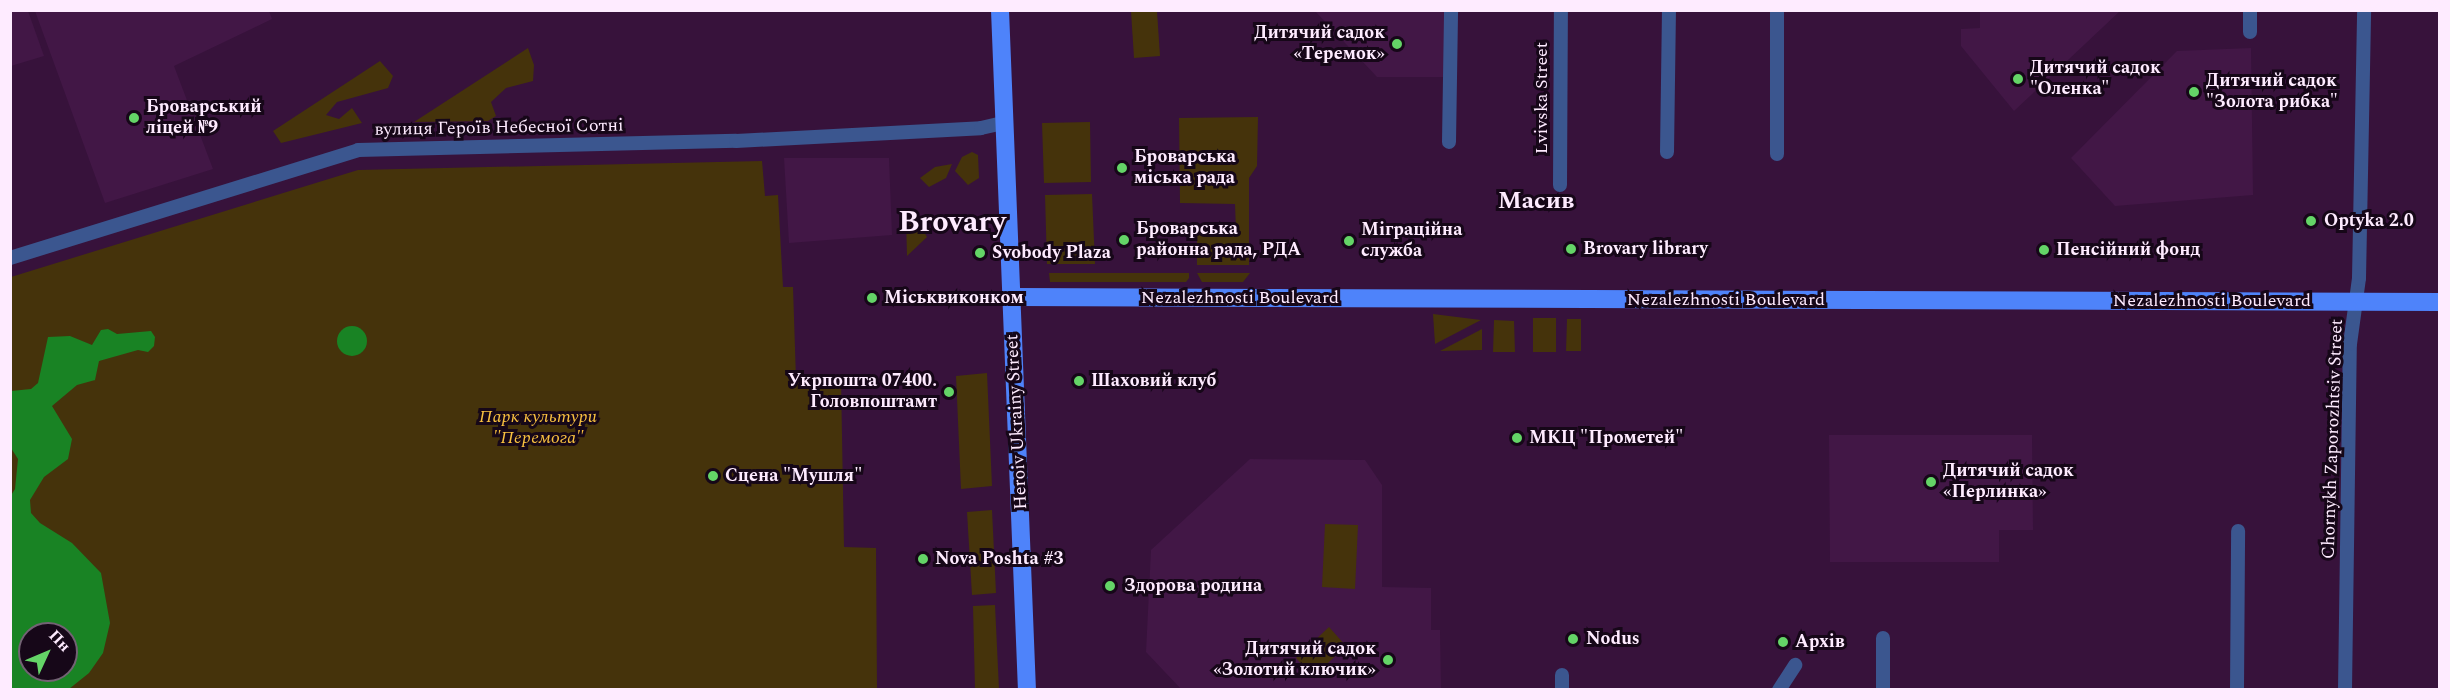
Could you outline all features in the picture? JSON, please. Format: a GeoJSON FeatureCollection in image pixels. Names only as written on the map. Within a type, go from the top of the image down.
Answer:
{"type":"FeatureCollection","features":[{"type":"Feature","properties":{"kind":"main road","name":"Heroiv Ukrainy Street"},"geometry":{"type":"LineString","coordinates":[[1000,10],[1027,690]]}},
{"type":"Feature","properties":{"kind":"main road","name":"Nezalezhnosti Boulevard"},"geometry":{"type":"LineString","coordinates":[[1012,297],[2439,302]]}},
{"type":"Feature","properties":{"kind":"street"},"geometry":{"type":"LineString","coordinates":[[1449,142],[1451,10]]}},
{"type":"Feature","properties":{"kind":"street","name":"Lvivska Street"},"geometry":{"type":"LineString","coordinates":[[1560,185],[1561,10]]}},
{"type":"Feature","properties":{"kind":"street"},"geometry":{"type":"LineString","coordinates":[[1667,152],[1669,10]]}},
{"type":"Feature","properties":{"kind":"street"},"geometry":{"type":"LineString","coordinates":[[1777,10],[1777,154]]}},
{"type":"Feature","properties":{"kind":"street"},"geometry":{"type":"LineString","coordinates":[[2250,10],[2250,32]]}},
{"type":"Feature","properties":{"kind":"street","name":"Chornykh Zaporozhtsiv Street"},"geometry":{"type":"LineString","coordinates":[[2345,690],[2350,344],[2357,302],[2364,10]]}},
{"type":"Feature","properties":{"kind":"street","name":"вулиця Героїв Небесної Сотні"},"geometry":{"type":"LineString","coordinates":[[10,258],[358,150],[736,141],[981,128],[1003,123]]}},
{"type":"Feature","properties":{"kind":"street"},"geometry":{"type":"LineString","coordinates":[[2236,690],[2238,531]]}},
{"type":"Feature","properties":{"kind":"street"},"geometry":{"type":"LineString","coordinates":[[1883,638],[1883,690]]}},
{"type":"Feature","properties":{"kind":"street"},"geometry":{"type":"LineString","coordinates":[[1779,690],[1795,665]]}},
{"type":"Feature","properties":{"kind":"street"},"geometry":{"type":"LineString","coordinates":[[1562,675],[1562,690]]}},
{"type":"Feature","properties":{"kind":"shaded area"},"geometry":{"type":"Polygon","coordinates":[[[11,10],[28,11],[44,56],[11,66],[11,10]]]}},
{"type":"Feature","properties":{"kind":"shaded area","name":"Дитячий садок \"Оленка\""},"geometry":{"type":"Polygon","coordinates":[[[1980,10],[2120,11],[2014,111],[1961,46],[1961,29],[1980,28],[1980,10]]]}},
{"type":"Feature","properties":{"kind":"shaded area","name":"Броварський ліцей №9"},"geometry":{"type":"Polygon","coordinates":[[[35,11],[269,11],[272,19],[174,66],[213,169],[105,203],[35,11]]]}},
{"type":"Feature","properties":{"kind":"shaded area","name":"Дитячий садок «Теремок»"},"geometry":{"type":"Polygon","coordinates":[[[1315,11],[1448,11],[1448,77],[1377,77],[1315,11]]]}},
{"type":"Feature","properties":{"kind":"shaded area","name":"Дитячий садок \"Золота рибка\""},"geometry":{"type":"Polygon","coordinates":[[[2251,48],[2253,195],[2115,206],[2071,158],[2177,51],[2251,48]]]}},
{"type":"Feature","properties":{"kind":"shaded area"},"geometry":{"type":"Polygon","coordinates":[[[784,158],[889,158],[892,235],[789,243],[784,158]]]}},
{"type":"Feature","properties":{"kind":"shaded area"},"geometry":{"type":"Polygon","coordinates":[[[352,326],[363,330],[367,341],[363,352],[352,356],[341,352],[337,341],[341,330],[352,326]]]}},
{"type":"Feature","properties":{"kind":"shaded area"},"geometry":{"type":"Polygon","coordinates":[[[108,329],[117,334],[151,331],[155,337],[154,346],[148,352],[138,350],[99,361],[95,380],[77,385],[52,406],[72,439],[68,459],[44,477],[30,500],[31,513],[40,523],[72,543],[101,573],[110,623],[103,653],[89,673],[78,682],[78,622],[18,622],[18,682],[78,682],[69,689],[11,689],[10,497],[15,489],[18,459],[11,448],[11,391],[31,389],[38,383],[48,337],[70,336],[92,345],[101,330],[108,329]]]}},
{"type":"Feature","properties":{"kind":"shaded area","name":"Дитячий садок «Перлинка»"},"geometry":{"type":"Polygon","coordinates":[[[1829,435],[2032,435],[2033,530],[1999,530],[1999,562],[1830,562],[1829,435]]]}},
{"type":"Feature","properties":{"kind":"shaded area"},"geometry":{"type":"Polygon","coordinates":[[[1250,459],[1365,460],[1382,485],[1382,587],[1431,588],[1431,630],[1440,630],[1441,689],[1181,689],[1146,652],[1151,550],[1250,459]]]}},
{"type":"Feature","properties":{"kind":"green space"},"geometry":{"type":"Polygon","coordinates":[[[1131,11],[1157,11],[1160,56],[1134,58],[1131,11]]]}},
{"type":"Feature","properties":{"kind":"green space"},"geometry":{"type":"Polygon","coordinates":[[[528,48],[534,65],[533,81],[506,88],[491,102],[496,116],[488,121],[414,122],[528,48]]]}},
{"type":"Feature","properties":{"kind":"green space"},"geometry":{"type":"Polygon","coordinates":[[[380,61],[393,76],[388,88],[337,102],[326,115],[339,119],[352,108],[362,123],[281,143],[273,131],[380,61]]]}},
{"type":"Feature","properties":{"kind":"green space"},"geometry":{"type":"Polygon","coordinates":[[[1258,117],[1257,166],[1249,178],[1249,265],[1197,265],[1197,230],[1236,231],[1235,204],[1180,203],[1179,118],[1258,117]]]}},
{"type":"Feature","properties":{"kind":"green space"},"geometry":{"type":"Polygon","coordinates":[[[1090,122],[1091,182],[1044,183],[1042,123],[1090,122]]]}},
{"type":"Feature","properties":{"kind":"green space"},"geometry":{"type":"Polygon","coordinates":[[[972,152],[978,155],[979,178],[968,185],[955,171],[962,157],[972,152]]]}},
{"type":"Feature","properties":{"kind":"green space","name":"Парк культури \"Перемога\""},"geometry":{"type":"Polygon","coordinates":[[[762,161],[765,196],[778,195],[783,287],[793,287],[796,379],[841,379],[844,547],[876,548],[877,689],[11,689],[11,277],[358,170],[762,161]]]}},
{"type":"Feature","properties":{"kind":"green space"},"geometry":{"type":"Polygon","coordinates":[[[952,164],[946,178],[929,187],[920,178],[935,167],[952,164]]]}},
{"type":"Feature","properties":{"kind":"green space"},"geometry":{"type":"Polygon","coordinates":[[[1092,194],[1095,264],[1047,264],[1045,195],[1092,194]]]}},
{"type":"Feature","properties":{"kind":"green space"},"geometry":{"type":"Polygon","coordinates":[[[906,218],[916,218],[927,237],[907,256],[906,218]]]}},
{"type":"Feature","properties":{"kind":"green space"},"geometry":{"type":"Polygon","coordinates":[[[1049,273],[1189,273],[1189,278],[1186,282],[1050,282],[1049,273]]]}},
{"type":"Feature","properties":{"kind":"green space"},"geometry":{"type":"Polygon","coordinates":[[[1197,273],[1250,273],[1243,282],[1202,282],[1197,273]]]}},
{"type":"Feature","properties":{"kind":"green space"},"geometry":{"type":"Polygon","coordinates":[[[1433,314],[1481,320],[1435,344],[1433,314]]]}},
{"type":"Feature","properties":{"kind":"green space"},"geometry":{"type":"Polygon","coordinates":[[[1533,318],[1556,318],[1556,352],[1533,352],[1533,318]]]}},
{"type":"Feature","properties":{"kind":"green space"},"geometry":{"type":"Polygon","coordinates":[[[1567,319],[1581,319],[1581,351],[1566,351],[1567,319]]]}},
{"type":"Feature","properties":{"kind":"green space"},"geometry":{"type":"Polygon","coordinates":[[[1494,320],[1514,321],[1515,352],[1493,352],[1494,320]]]}},
{"type":"Feature","properties":{"kind":"green space"},"geometry":{"type":"Polygon","coordinates":[[[1482,329],[1482,350],[1440,351],[1482,329]]]}},
{"type":"Feature","properties":{"kind":"green space"},"geometry":{"type":"Polygon","coordinates":[[[987,373],[992,486],[961,489],[956,376],[987,373]]]}},
{"type":"Feature","properties":{"kind":"green space"},"geometry":{"type":"Polygon","coordinates":[[[992,510],[996,593],[972,595],[967,512],[992,510]]]}},
{"type":"Feature","properties":{"kind":"green space"},"geometry":{"type":"Polygon","coordinates":[[[1325,524],[1358,525],[1355,589],[1322,587],[1325,524]]]}},
{"type":"Feature","properties":{"kind":"green space"},"geometry":{"type":"Polygon","coordinates":[[[995,605],[999,689],[975,689],[973,606],[995,605]]]}},
{"type":"Feature","properties":{"kind":"green space"},"geometry":{"type":"Polygon","coordinates":[[[1329,627],[1346,646],[1313,677],[1296,658],[1329,627]]]}},
{"type":"Feature","properties":{"kind":"place","name":"Дитячий садок «Теремок»"},"geometry":{"type":"Point","coordinates":[1397,44]}},
{"type":"Feature","properties":{"kind":"place","name":"Дитячий садок \"Оленка\""},"geometry":{"type":"Point","coordinates":[2018,79]}},
{"type":"Feature","properties":{"kind":"place","name":"Дитячий садок \"Золота рибка\""},"geometry":{"type":"Point","coordinates":[2194,92]}},
{"type":"Feature","properties":{"kind":"place","name":"Броварський ліцей №9"},"geometry":{"type":"Point","coordinates":[134,118]}},
{"type":"Feature","properties":{"kind":"place","name":"Броварська міська рада"},"geometry":{"type":"Point","coordinates":[1122,168]}},
{"type":"Feature","properties":{"kind":"place","name":"Optyka 2.0"},"geometry":{"type":"Point","coordinates":[2311,221]}},
{"type":"Feature","properties":{"kind":"place","name":"Броварська районна рада, РДА"},"geometry":{"type":"Point","coordinates":[1124,240]}},
{"type":"Feature","properties":{"kind":"place","name":"Міграційна служба"},"geometry":{"type":"Point","coordinates":[1349,241]}},
{"type":"Feature","properties":{"kind":"place","name":"Brovary library"},"geometry":{"type":"Point","coordinates":[1571,249]}},
{"type":"Feature","properties":{"kind":"place","name":"Пенсійний фонд"},"geometry":{"type":"Point","coordinates":[2044,250]}},
{"type":"Feature","properties":{"kind":"place","name":"Svobody Plaza"},"geometry":{"type":"Point","coordinates":[980,253]}},
{"type":"Feature","properties":{"kind":"place","name":"Міськвиконком"},"geometry":{"type":"Point","coordinates":[872,298]}},
{"type":"Feature","properties":{"kind":"place","name":"Шаховий клуб"},"geometry":{"type":"Point","coordinates":[1079,381]}},
{"type":"Feature","properties":{"kind":"place","name":"Укрпошта 07400. Головпоштамт"},"geometry":{"type":"Point","coordinates":[949,392]}},
{"type":"Feature","properties":{"kind":"place","name":"МКЦ \"Прометей\""},"geometry":{"type":"Point","coordinates":[1517,438]}},
{"type":"Feature","properties":{"kind":"place","name":"Сцена \"Мушля\""},"geometry":{"type":"Point","coordinates":[713,476]}},
{"type":"Feature","properties":{"kind":"place","name":"Дитячий садок «Перлинка»"},"geometry":{"type":"Point","coordinates":[1931,482]}},
{"type":"Feature","properties":{"kind":"place","name":"Nova Poshta #3"},"geometry":{"type":"Point","coordinates":[923,559]}},
{"type":"Feature","properties":{"kind":"place","name":"Здорова родина"},"geometry":{"type":"Point","coordinates":[1110,586]}},
{"type":"Feature","properties":{"kind":"place","name":"Nodus"},"geometry":{"type":"Point","coordinates":[1573,639]}},
{"type":"Feature","properties":{"kind":"place","name":"Архів"},"geometry":{"type":"Point","coordinates":[1783,642]}},
{"type":"Feature","properties":{"kind":"place","name":"Дитячий садок «Золотий ключик»"},"geometry":{"type":"Point","coordinates":[1388,660]}},
{"type":"Feature","properties":{"kind":"district","name":"Масив"},"geometry":{"type":"Point","coordinates":[1536,202]}},
{"type":"Feature","properties":{"kind":"district","name":"Brovary"},"geometry":{"type":"Point","coordinates":[952,222]}}]}
